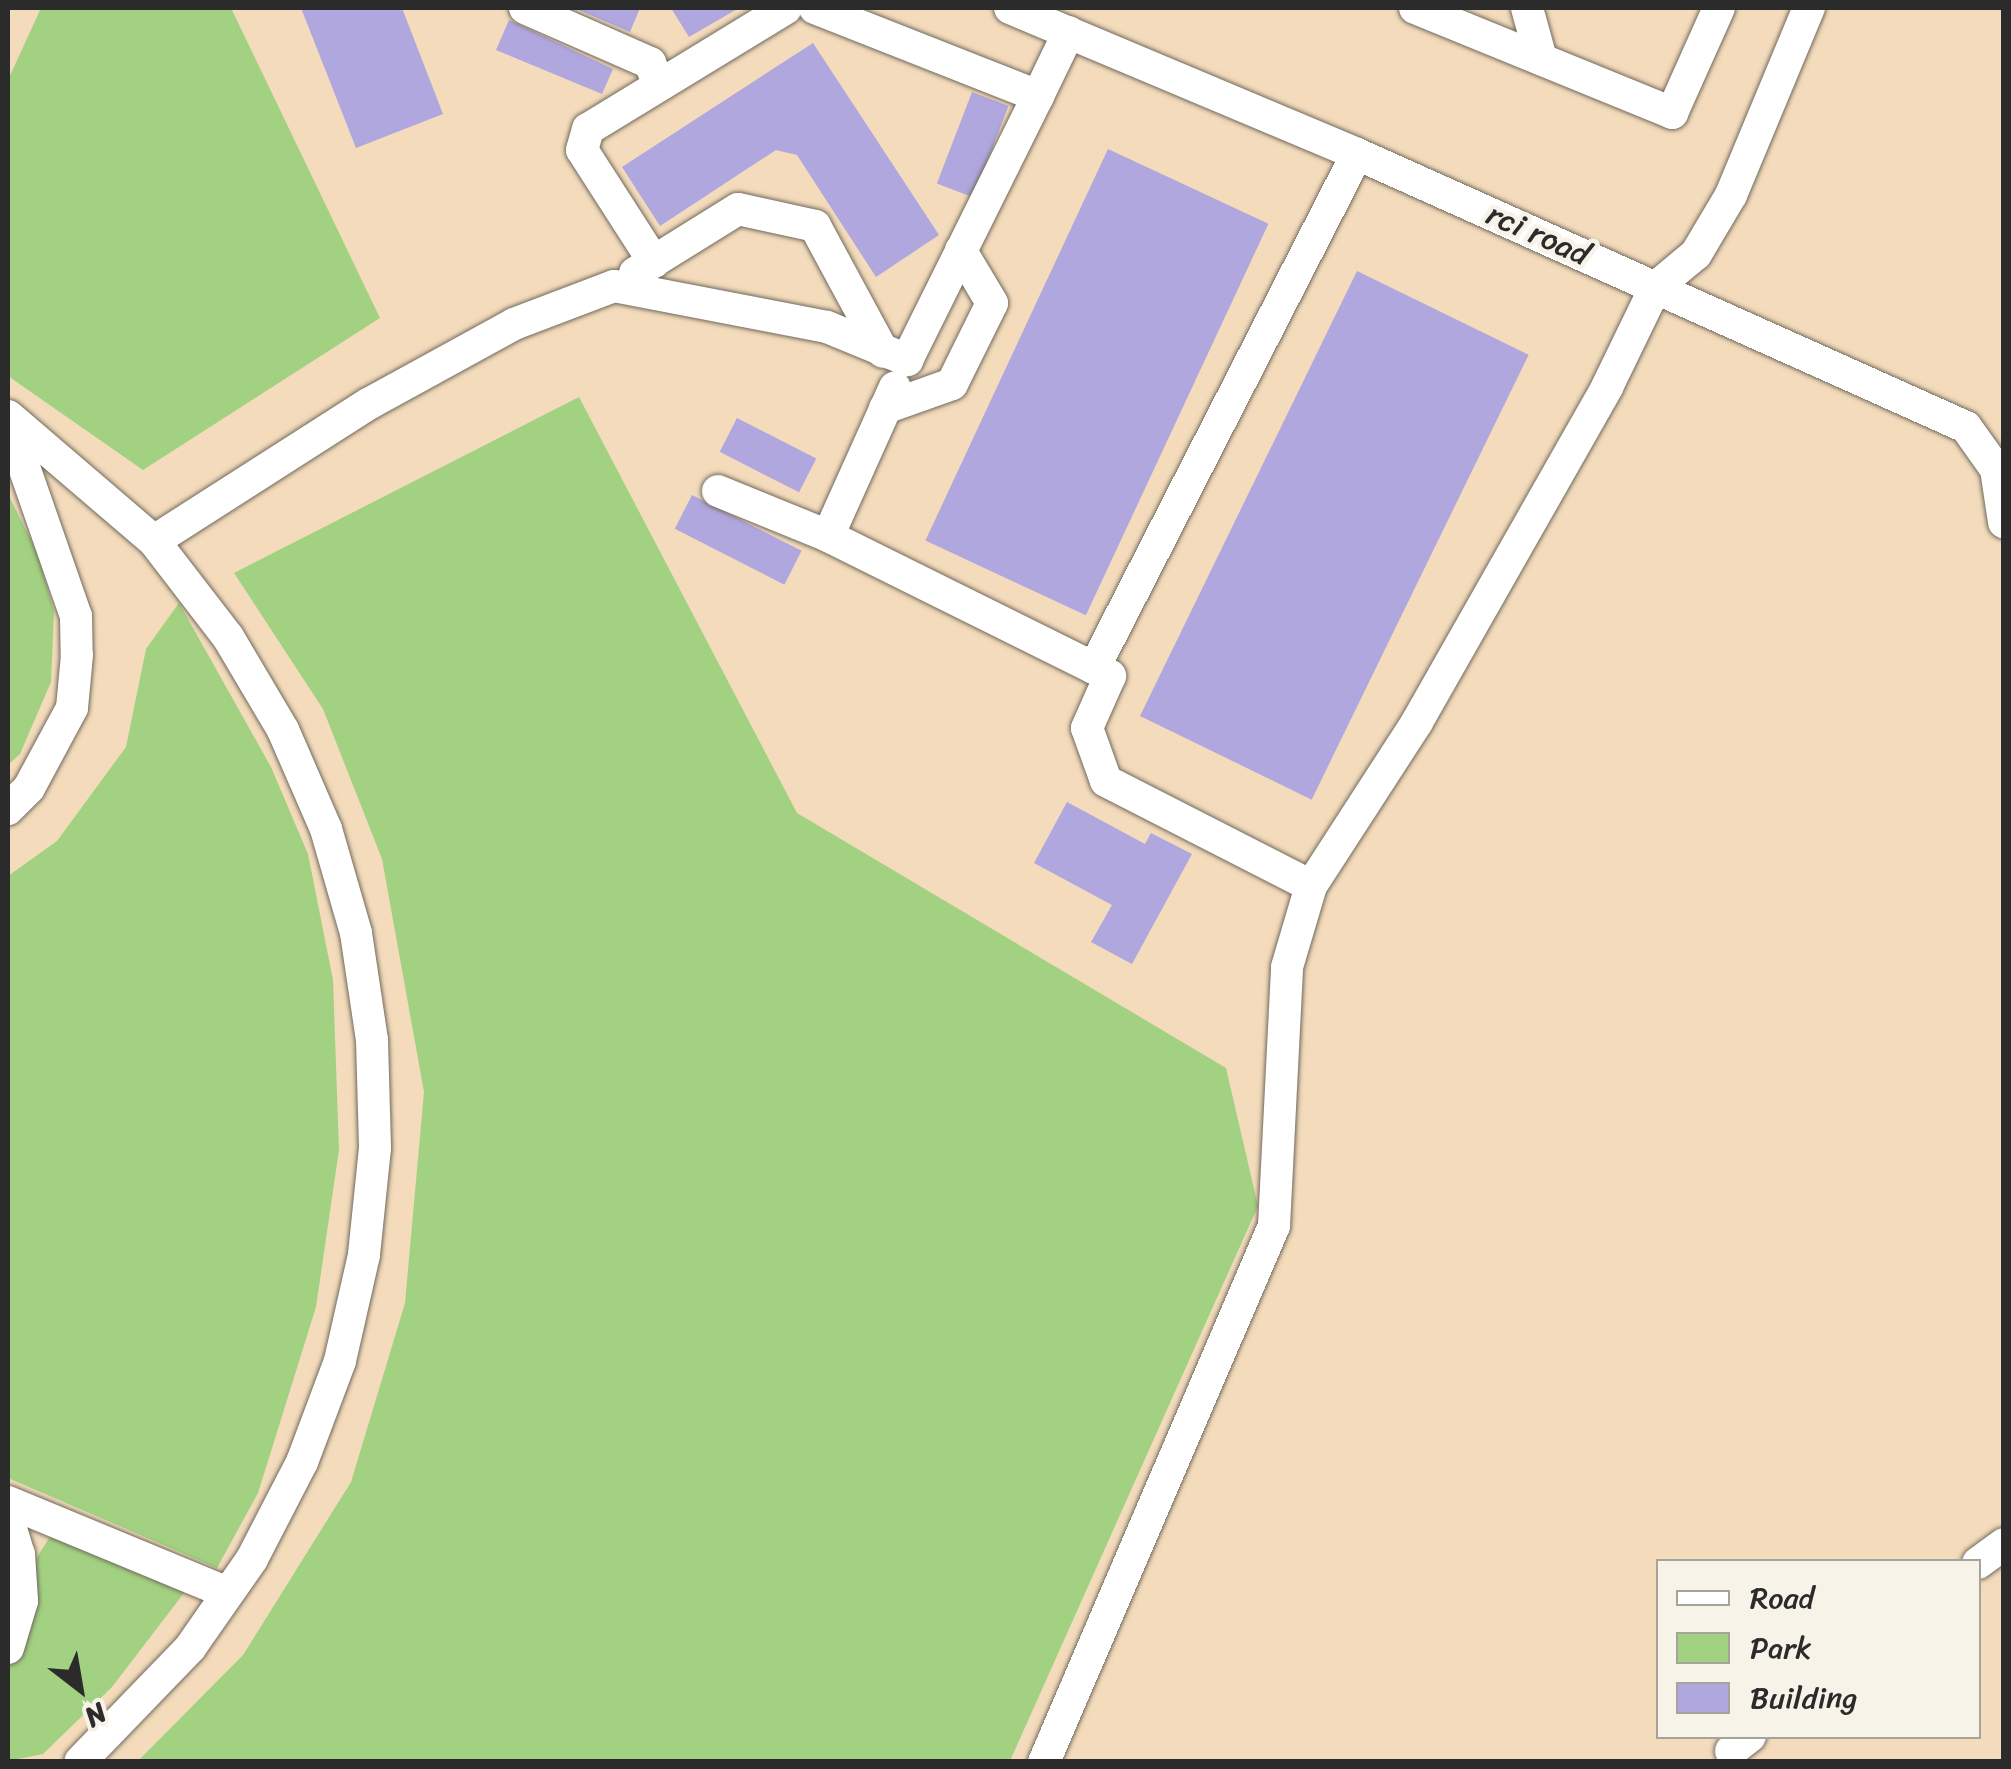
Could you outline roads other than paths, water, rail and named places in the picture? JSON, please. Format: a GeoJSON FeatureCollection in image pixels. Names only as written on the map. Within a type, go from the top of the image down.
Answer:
{"type":"FeatureCollection","features":[{"type":"Feature","properties":{"kind":"lane"},"geometry":{"type":"LineString","coordinates":[[524,8],[650,63],[659,85]]}},
{"type":"Feature","properties":{"kind":"lane"},"geometry":{"type":"LineString","coordinates":[[654,262],[582,150],[588,129],[786,8]]}},
{"type":"Feature","properties":{"kind":"lane"},"geometry":{"type":"LineString","coordinates":[[815,8],[1038,96]]}},
{"type":"Feature","properties":{"kind":"lane","name":"rci road"},"geometry":{"type":"LineString","coordinates":[[1010,8],[1079,25],[1966,427],[1996,469],[2003,507]]}},
{"type":"Feature","properties":{"kind":"lane"},"geometry":{"type":"LineString","coordinates":[[1415,8],[1672,113],[1719,8]]}},
{"type":"Feature","properties":{"kind":"lane"},"geometry":{"type":"LineString","coordinates":[[1528,8],[1540,59]]}},
{"type":"Feature","properties":{"kind":"lane"},"geometry":{"type":"LineString","coordinates":[[1044,1762],[1274,1226],[1288,967],[1311,886],[1417,722],[1607,388],[1655,288],[1696,254],[1731,195],[1809,8]]}},
{"type":"Feature","properties":{"kind":"lane"},"geometry":{"type":"LineString","coordinates":[[828,536],[886,408],[895,356],[961,251],[1038,96],[1079,25]]}},
{"type":"Feature","properties":{"kind":"lane"},"geometry":{"type":"LineString","coordinates":[[1094,668],[1357,154]]}},
{"type":"Feature","properties":{"kind":"lane"},"geometry":{"type":"LineString","coordinates":[[154,541],[418,377],[514,324],[614,286],[738,209],[815,226],[895,356]]}},
{"type":"Feature","properties":{"kind":"lane"},"geometry":{"type":"LineString","coordinates":[[886,408],[952,384],[984,319],[992,302],[961,251]]}},
{"type":"Feature","properties":{"kind":"lane"},"geometry":{"type":"LineString","coordinates":[[614,286],[827,327],[895,356]]}},
{"type":"Feature","properties":{"kind":"lane"},"geometry":{"type":"LineString","coordinates":[[8,418],[154,541],[228,637],[283,730],[341,881],[372,1040],[373,1166],[364,1255],[340,1360],[302,1462],[228,1592],[190,1648],[80,1762]]}},
{"type":"Feature","properties":{"kind":"lane"},"geometry":{"type":"LineString","coordinates":[[8,418],[76,616],[77,656],[72,708],[29,788],[8,808]]}},
{"type":"Feature","properties":{"kind":"lane"},"geometry":{"type":"LineString","coordinates":[[718,491],[828,536],[1110,676],[1088,728],[1106,781],[1311,886]]}},
{"type":"Feature","properties":{"kind":"lane"},"geometry":{"type":"LineString","coordinates":[[8,1502],[228,1592]]}},
{"type":"Feature","properties":{"kind":"lane"},"geometry":{"type":"LineString","coordinates":[[8,1520],[19,1554],[22,1601],[8,1648]]}},
{"type":"Feature","properties":{"kind":"lane"},"geometry":{"type":"LineString","coordinates":[[1981,1561],[2004,1544]]}}]}
